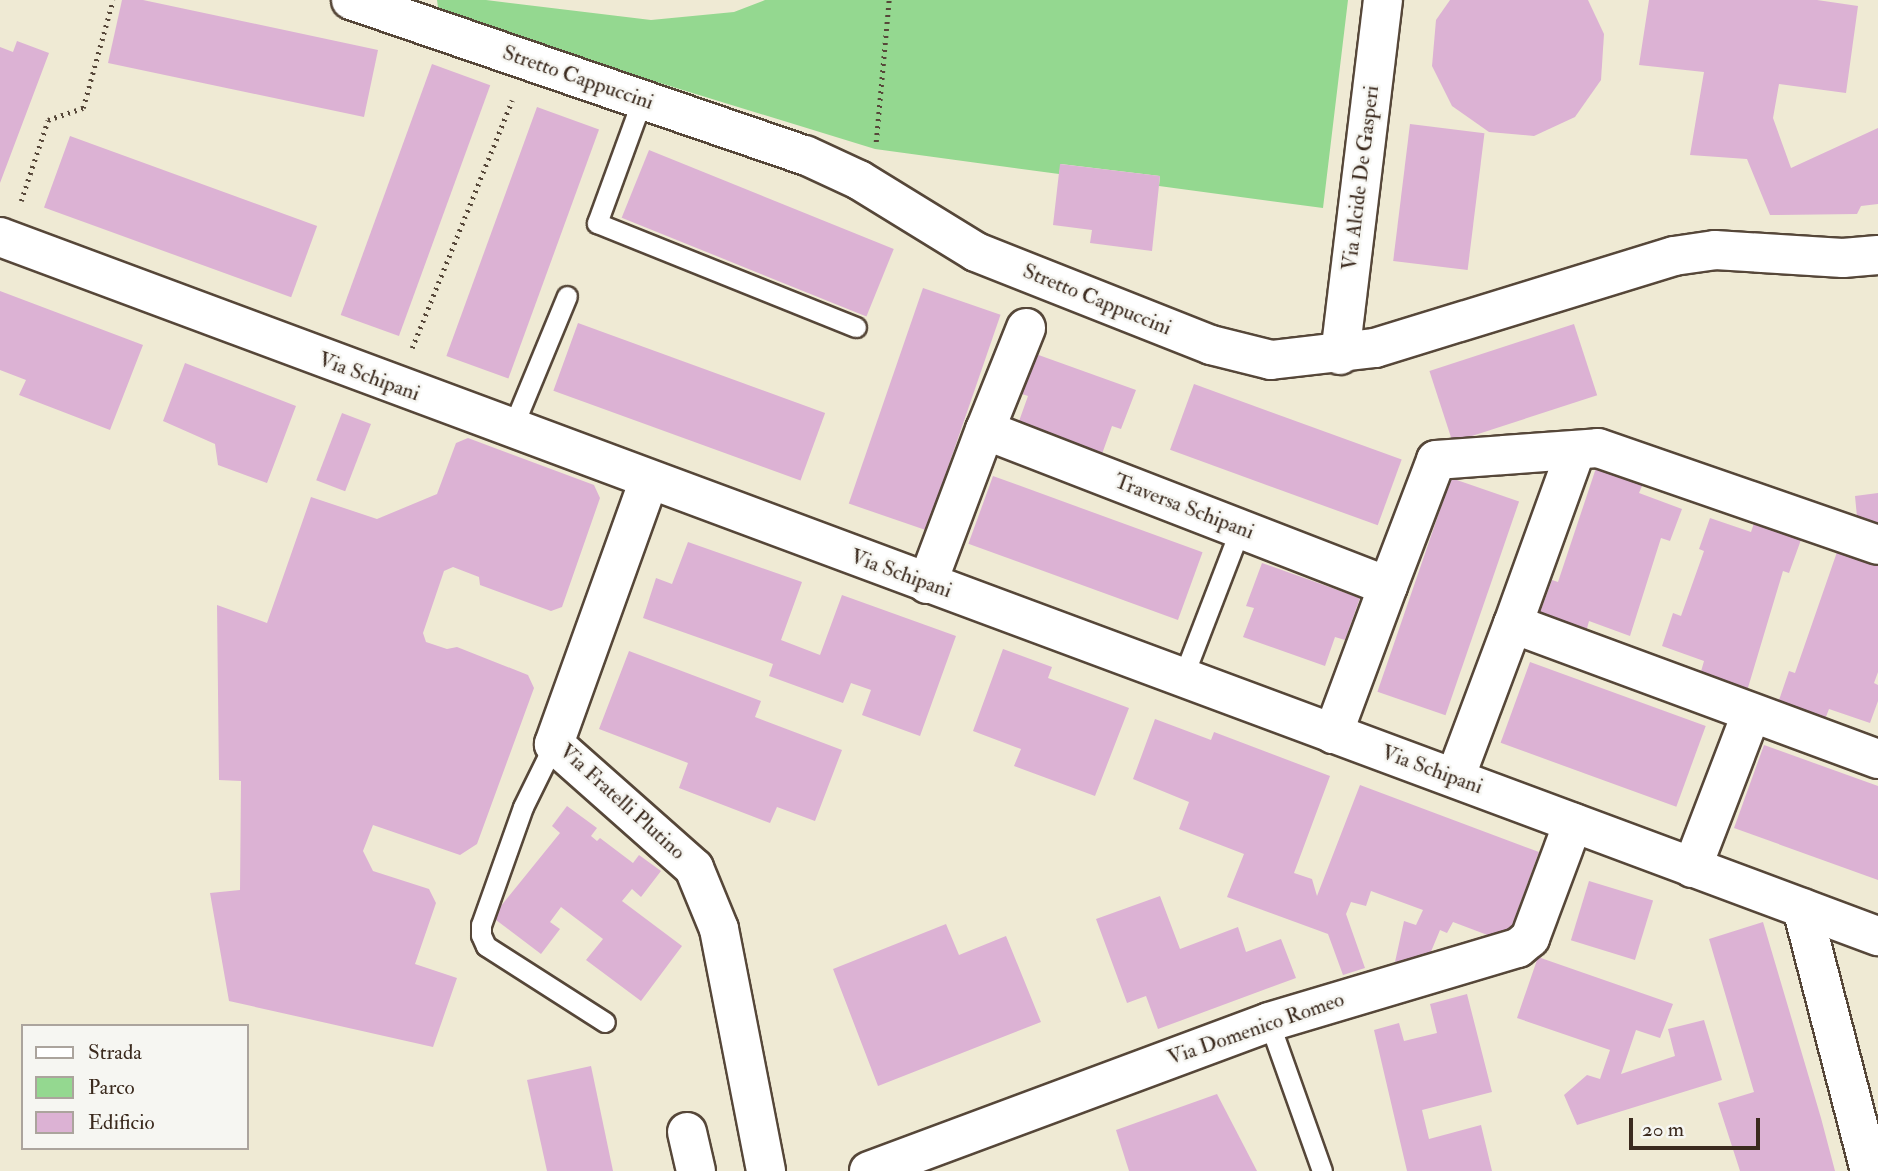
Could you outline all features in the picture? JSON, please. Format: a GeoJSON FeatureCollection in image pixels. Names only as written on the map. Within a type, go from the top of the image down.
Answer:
{"type":"FeatureCollection","features":[{"type":"Feature","properties":{"kind":"street","name":"Stretto Cappuccini"},"geometry":{"type":"LineString","coordinates":[[351,0],[805,155],[859,180],[976,252],[1211,345],[1271,360],[1340,355],[1674,256],[1716,250],[1843,258],[1878,255]]}},
{"type":"Feature","properties":{"kind":"street","name":"Via Alcide De Gasperi"},"geometry":{"type":"LineString","coordinates":[[1340,355],[1383,0]]}},
{"type":"Feature","properties":{"kind":"street","name":"Via Schipani"},"geometry":{"type":"LineString","coordinates":[[4,239],[511,430],[1878,936]]}},
{"type":"Feature","properties":{"kind":"street"},"geometry":{"type":"LineString","coordinates":[[928,584],[1026,328]]}},
{"type":"Feature","properties":{"kind":"street","name":"Traversa Schipani"},"geometry":{"type":"LineString","coordinates":[[985,430],[1388,586]]}},
{"type":"Feature","properties":{"kind":"street"},"geometry":{"type":"LineString","coordinates":[[1332,734],[1436,460],[1598,448],[1878,545]]}},
{"type":"Feature","properties":{"kind":"street"},"geometry":{"type":"LineString","coordinates":[[1455,778],[1576,450]]}},
{"type":"Feature","properties":{"kind":"street","name":"Via Fratelli Plutino"},"geometry":{"type":"LineString","coordinates":[[649,480],[554,744],[694,868],[719,929],[766,1171]]}},
{"type":"Feature","properties":{"kind":"street"},"geometry":{"type":"LineString","coordinates":[[1513,624],[1878,759]]}},
{"type":"Feature","properties":{"kind":"street"},"geometry":{"type":"LineString","coordinates":[[1692,868],[1751,713]]}},
{"type":"Feature","properties":{"kind":"street","name":"Via Domenico Romeo"},"geometry":{"type":"LineString","coordinates":[[869,1171],[1269,1022],[1518,948],[1530,938],[1573,823]]}},
{"type":"Feature","properties":{"kind":"street"},"geometry":{"type":"LineString","coordinates":[[1802,908],[1834,1023],[1870,1171]]}},
{"type":"Feature","properties":{"kind":"street"},"geometry":{"type":"LineString","coordinates":[[687,1132],[696,1171]]}},
{"type":"Feature","properties":{"kind":"lane"},"geometry":{"type":"LineString","coordinates":[[642,100],[597,223],[856,327]]}},
{"type":"Feature","properties":{"kind":"lane"},"geometry":{"type":"LineString","coordinates":[[511,430],[567,296]]}},
{"type":"Feature","properties":{"kind":"lane"},"geometry":{"type":"LineString","coordinates":[[1183,677],[1240,529]]}},
{"type":"Feature","properties":{"kind":"lane"},"geometry":{"type":"LineString","coordinates":[[554,744],[523,807],[481,925],[481,935],[486,946],[605,1022]]}},
{"type":"Feature","properties":{"kind":"lane"},"geometry":{"type":"LineString","coordinates":[[1269,1022],[1322,1171]]}},
{"type":"Feature","properties":{"kind":"path"},"geometry":{"type":"LineString","coordinates":[[4,239],[48,120],[83,108],[113,0]]}},
{"type":"Feature","properties":{"kind":"path"},"geometry":{"type":"LineString","coordinates":[[875,149],[889,0]]}},
{"type":"Feature","properties":{"kind":"path"},"geometry":{"type":"LineString","coordinates":[[396,387],[528,60]]}},
{"type":"Feature","properties":{"kind":"green space"},"geometry":{"type":"Polygon","coordinates":[[[437,0],[486,0],[651,20],[734,12],[765,0],[1348,0],[1323,208],[1159,186],[1160,176],[1061,164],[1059,174],[875,149],[439,15],[437,0]]]}},
{"type":"Feature","properties":{"kind":"building"},"geometry":{"type":"Polygon","coordinates":[[[122,0],[143,0],[378,50],[364,117],[108,63],[122,0]]]}},
{"type":"Feature","properties":{"kind":"building"},"geometry":{"type":"Polygon","coordinates":[[[1450,0],[1588,0],[1604,34],[1601,80],[1575,117],[1534,136],[1489,132],[1452,106],[1432,66],[1436,20],[1450,0]]]}},
{"type":"Feature","properties":{"kind":"building"},"geometry":{"type":"Polygon","coordinates":[[[1649,0],[1817,0],[1858,6],[1846,93],[1779,84],[1773,118],[1791,168],[1878,128],[1878,204],[1861,206],[1857,214],[1770,215],[1747,159],[1690,155],[1704,72],[1639,65],[1649,0]]]}},
{"type":"Feature","properties":{"kind":"building"},"geometry":{"type":"Polygon","coordinates":[[[17,41],[49,53],[0,183],[0,47],[13,52],[17,41]]]}},
{"type":"Feature","properties":{"kind":"building"},"geometry":{"type":"Polygon","coordinates":[[[432,64],[490,85],[399,336],[341,315],[432,64]]]}},
{"type":"Feature","properties":{"kind":"building"},"geometry":{"type":"Polygon","coordinates":[[[537,107],[599,130],[508,379],[446,356],[537,107]]]}},
{"type":"Feature","properties":{"kind":"building"},"geometry":{"type":"Polygon","coordinates":[[[1410,124],[1484,133],[1468,270],[1393,261],[1410,124]]]}},
{"type":"Feature","properties":{"kind":"building"},"geometry":{"type":"Polygon","coordinates":[[[70,136],[317,226],[291,297],[44,207],[70,136]]]}},
{"type":"Feature","properties":{"kind":"building"},"geometry":{"type":"Polygon","coordinates":[[[649,150],[894,249],[866,317],[622,218],[649,150]]]}},
{"type":"Feature","properties":{"kind":"building"},"geometry":{"type":"Polygon","coordinates":[[[1060,164],[1160,176],[1152,251],[1090,243],[1092,230],[1053,225],[1060,164]]]}},
{"type":"Feature","properties":{"kind":"building"},"geometry":{"type":"Polygon","coordinates":[[[923,288],[1001,315],[926,530],[849,504],[923,288]]]}},
{"type":"Feature","properties":{"kind":"building"},"geometry":{"type":"Polygon","coordinates":[[[0,291],[143,345],[110,430],[19,395],[26,380],[0,370],[0,291]]]}},
{"type":"Feature","properties":{"kind":"building"},"geometry":{"type":"Polygon","coordinates":[[[578,323],[825,413],[801,481],[553,391],[578,323]]]}},
{"type":"Feature","properties":{"kind":"building"},"geometry":{"type":"Polygon","coordinates":[[[1574,324],[1597,395],[1453,442],[1429,371],[1574,324]]]}},
{"type":"Feature","properties":{"kind":"building"},"geometry":{"type":"Polygon","coordinates":[[[1033,353],[1136,390],[1121,429],[1112,426],[1102,454],[1018,424],[1028,396],[1019,393],[1033,353]]]}},
{"type":"Feature","properties":{"kind":"building"},"geometry":{"type":"Polygon","coordinates":[[[185,363],[296,406],[267,483],[218,465],[215,444],[163,421],[185,363]]]}},
{"type":"Feature","properties":{"kind":"building"},"geometry":{"type":"Polygon","coordinates":[[[1194,384],[1402,460],[1378,525],[1170,450],[1194,384]]]}},
{"type":"Feature","properties":{"kind":"building"},"geometry":{"type":"Polygon","coordinates":[[[342,413],[371,424],[345,491],[316,480],[342,413]]]}},
{"type":"Feature","properties":{"kind":"building"},"geometry":{"type":"Polygon","coordinates":[[[468,438],[594,485],[600,498],[562,607],[551,611],[480,585],[479,577],[453,567],[444,571],[423,633],[426,642],[447,649],[457,647],[528,675],[534,688],[477,844],[460,855],[373,825],[363,851],[373,871],[429,889],[436,903],[415,964],[457,978],[433,1047],[229,1001],[210,893],[240,890],[241,781],[219,780],[217,605],[267,623],[311,497],[377,519],[437,494],[456,443],[468,438]]]}},
{"type":"Feature","properties":{"kind":"building"},"geometry":{"type":"Polygon","coordinates":[[[1598,462],[1645,479],[1639,493],[1682,509],[1670,541],[1661,538],[1630,636],[1589,621],[1586,632],[1539,615],[1552,580],[1558,582],[1598,462]]]}},
{"type":"Feature","properties":{"kind":"building"},"geometry":{"type":"Polygon","coordinates":[[[993,476],[1203,552],[1178,620],[968,544],[993,476]]]}},
{"type":"Feature","properties":{"kind":"building"},"geometry":{"type":"Polygon","coordinates":[[[1451,478],[1519,501],[1445,715],[1377,692],[1451,478]]]}},
{"type":"Feature","properties":{"kind":"building"},"geometry":{"type":"Polygon","coordinates":[[[1878,493],[1878,534],[1858,527],[1855,496],[1878,493]]]}},
{"type":"Feature","properties":{"kind":"building"},"geometry":{"type":"Polygon","coordinates":[[[1710,518],[1751,532],[1755,520],[1802,537],[1789,573],[1783,571],[1747,691],[1700,675],[1704,661],[1662,646],[1673,613],[1681,616],[1704,551],[1699,549],[1710,518]]]}},
{"type":"Feature","properties":{"kind":"building"},"geometry":{"type":"Polygon","coordinates":[[[688,542],[802,582],[781,640],[820,655],[842,595],[956,636],[920,736],[862,715],[871,690],[851,683],[843,703],[769,676],[773,664],[643,618],[656,578],[672,584],[688,542]]]}},
{"type":"Feature","properties":{"kind":"building"},"geometry":{"type":"Polygon","coordinates":[[[1837,552],[1878,566],[1878,672],[1874,683],[1878,685],[1878,701],[1870,723],[1829,709],[1824,722],[1777,706],[1789,671],[1795,673],[1837,552]]]}},
{"type":"Feature","properties":{"kind":"building"},"geometry":{"type":"Polygon","coordinates":[[[1262,563],[1360,598],[1345,640],[1335,637],[1325,666],[1243,637],[1254,608],[1246,606],[1262,563]]]}},
{"type":"Feature","properties":{"kind":"building"},"geometry":{"type":"Polygon","coordinates":[[[1003,649],[1052,667],[1048,678],[1129,708],[1095,796],[1014,766],[1021,749],[973,731],[1003,649]]]}},
{"type":"Feature","properties":{"kind":"building"},"geometry":{"type":"Polygon","coordinates":[[[629,651],[761,701],[755,717],[842,750],[815,821],[777,807],[770,823],[679,788],[688,763],[599,729],[629,651]]]}},
{"type":"Feature","properties":{"kind":"building"},"geometry":{"type":"Polygon","coordinates":[[[1530,662],[1706,726],[1676,807],[1501,743],[1530,662]]]}},
{"type":"Feature","properties":{"kind":"building"},"geometry":{"type":"Polygon","coordinates":[[[1155,719],[1211,740],[1214,732],[1330,776],[1294,873],[1312,879],[1317,896],[1360,785],[1539,852],[1506,942],[1453,922],[1447,933],[1440,930],[1430,954],[1395,962],[1404,921],[1416,925],[1423,910],[1371,891],[1366,906],[1351,902],[1346,914],[1365,968],[1343,975],[1328,934],[1227,897],[1244,854],[1179,829],[1189,802],[1133,779],[1155,719]]]}},
{"type":"Feature","properties":{"kind":"building"},"geometry":{"type":"Polygon","coordinates":[[[1764,745],[1878,786],[1878,880],[1734,828],[1764,745]]]}},
{"type":"Feature","properties":{"kind":"building"},"geometry":{"type":"Polygon","coordinates":[[[567,806],[597,828],[591,836],[597,841],[600,838],[633,863],[639,855],[661,871],[641,897],[632,889],[622,901],[682,946],[641,1001],[586,960],[603,939],[561,907],[550,922],[560,929],[541,954],[492,917],[560,833],[552,826],[567,806]]]}},
{"type":"Feature","properties":{"kind":"building"},"geometry":{"type":"Polygon","coordinates":[[[1589,881],[1653,901],[1635,960],[1571,940],[1589,881]]]}},
{"type":"Feature","properties":{"kind":"building"},"geometry":{"type":"Polygon","coordinates":[[[1160,896],[1180,949],[1238,927],[1246,952],[1281,939],[1296,978],[1158,1029],[1146,996],[1127,1003],[1096,919],[1160,896]]]}},
{"type":"Feature","properties":{"kind":"building"},"geometry":{"type":"Polygon","coordinates":[[[1763,922],[1835,1171],[1740,1171],[1718,1103],[1754,1092],[1709,939],[1763,922]]]}},
{"type":"Feature","properties":{"kind":"building"},"geometry":{"type":"Polygon","coordinates":[[[946,924],[959,955],[1006,936],[1041,1022],[878,1086],[833,969],[946,924]]]}},
{"type":"Feature","properties":{"kind":"building"},"geometry":{"type":"Polygon","coordinates":[[[1538,957],[1673,1004],[1660,1038],[1636,1030],[1621,1074],[1675,1056],[1668,1029],[1704,1020],[1722,1080],[1577,1125],[1564,1095],[1587,1075],[1600,1079],[1610,1050],[1517,1018],[1538,957]]]}},
{"type":"Feature","properties":{"kind":"building"},"geometry":{"type":"Polygon","coordinates":[[[1467,994],[1492,1092],[1422,1110],[1429,1139],[1481,1125],[1492,1171],[1407,1171],[1374,1030],[1399,1023],[1404,1041],[1437,1033],[1430,1004],[1467,994]]]}},
{"type":"Feature","properties":{"kind":"building"},"geometry":{"type":"Polygon","coordinates":[[[591,1066],[613,1171],[547,1171],[527,1080],[591,1066]]]}},
{"type":"Feature","properties":{"kind":"building"},"geometry":{"type":"Polygon","coordinates":[[[1217,1094],[1257,1171],[1129,1171],[1116,1130],[1217,1094]]]}}]}
